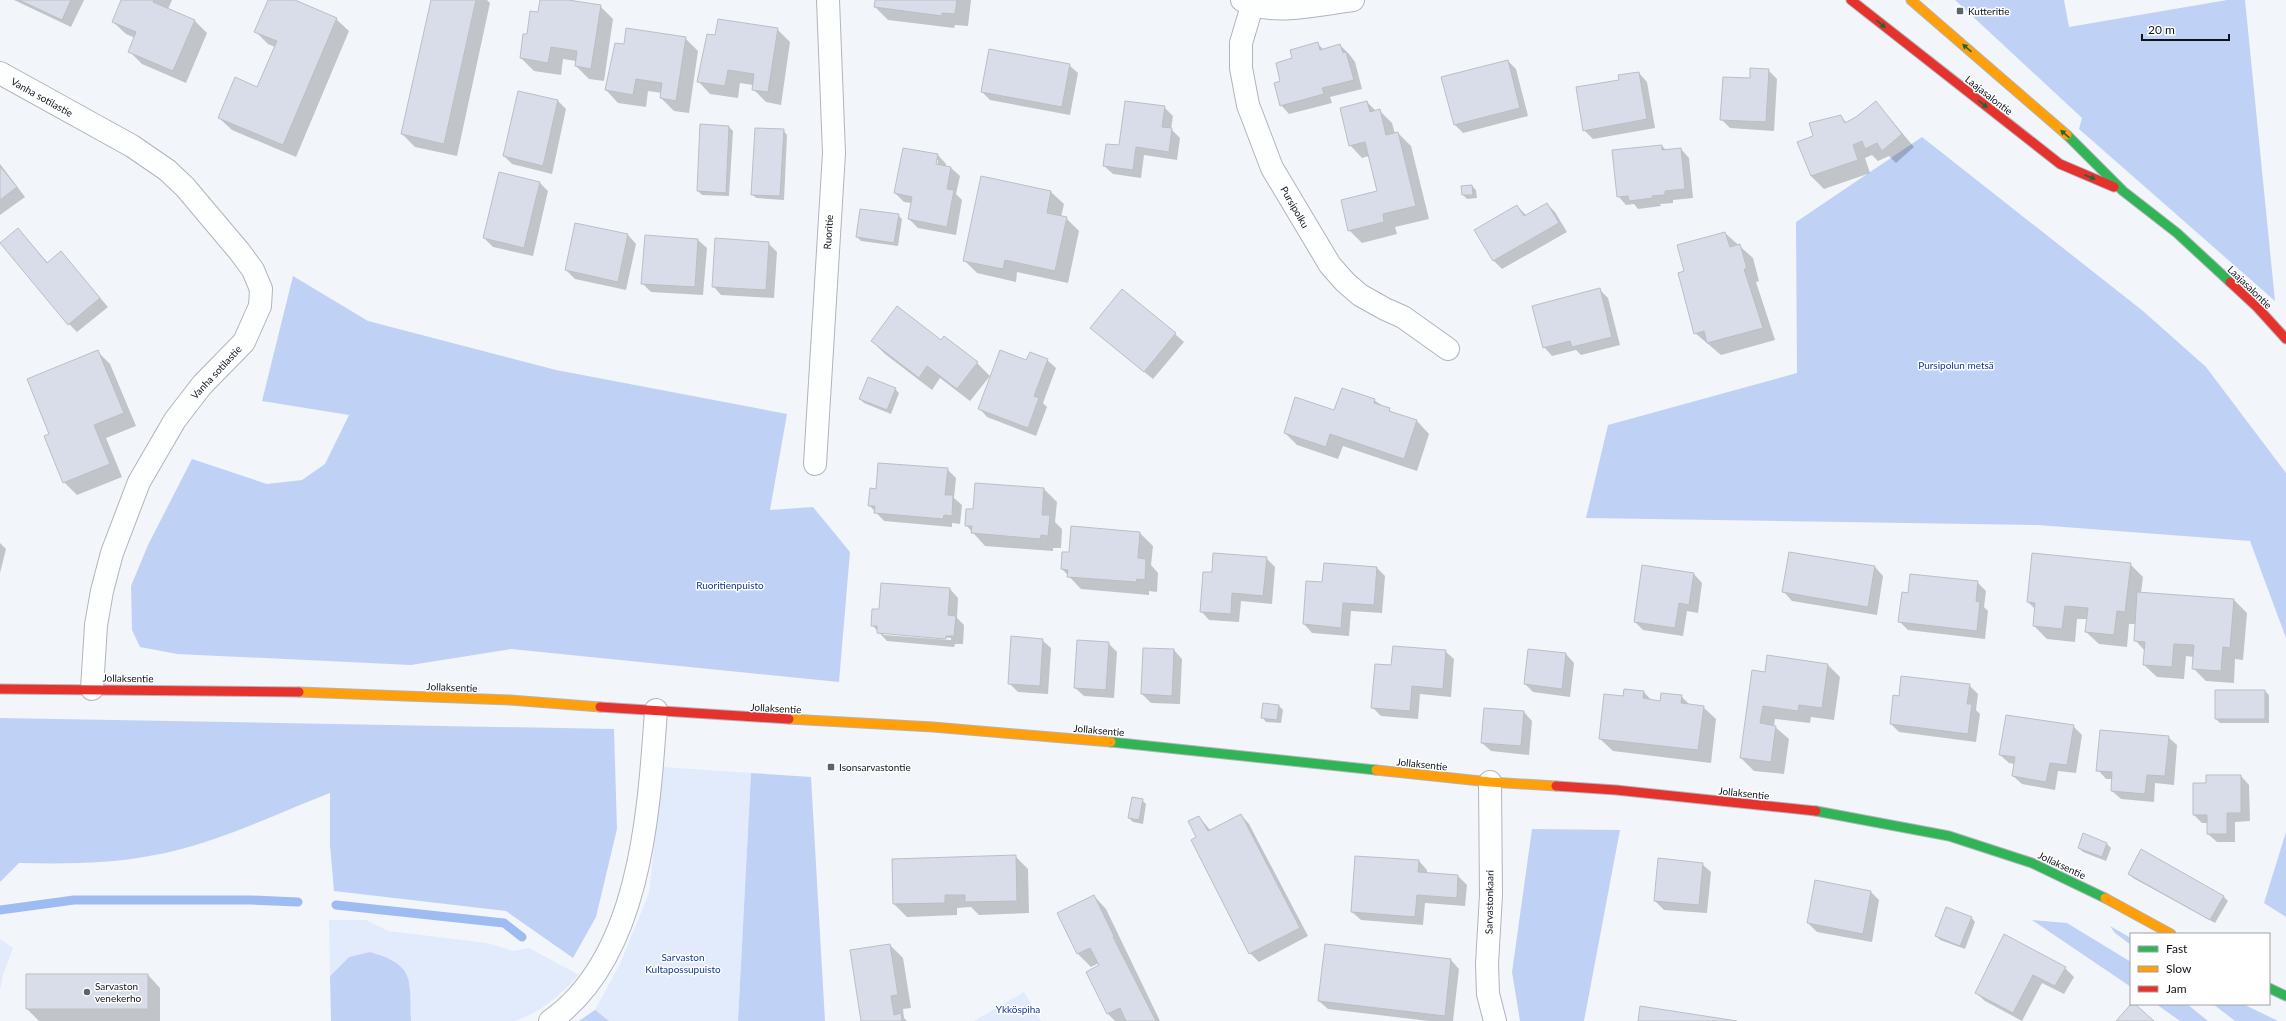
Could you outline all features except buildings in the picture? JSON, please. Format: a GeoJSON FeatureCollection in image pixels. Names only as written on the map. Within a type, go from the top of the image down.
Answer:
{"type":"FeatureCollection","features":[{"type":"Feature","properties":{"kind":"main road","name":"Laajasalontie"},"geometry":{"type":"LineString","coordinates":[[1851,0],[2060,164],[2123,191]]}},
{"type":"Feature","properties":{"kind":"main road","name":"Laajasalontie"},"geometry":{"type":"LineString","coordinates":[[1911,0],[2078,144],[2123,191],[2177,233],[2257,307],[2286,340]]}},
{"type":"Feature","properties":{"kind":"main road","name":"Jollaksentie"},"geometry":{"type":"LineString","coordinates":[[0,689],[280,691],[510,700],[656,710],[731,717],[933,728],[1124,743],[1490,782],[1616,790],[1824,812],[1896,824],[1949,836],[2032,863],[2118,904],[2169,933]]}},
{"type":"Feature","properties":{"kind":"main road"},"geometry":{"type":"LineString","coordinates":[[2270,988],[2286,996]]}},
{"type":"Feature","properties":{"kind":"street","name":"Ruoritie"},"geometry":{"type":"LineString","coordinates":[[815,464],[834,153],[828,0]]}},
{"type":"Feature","properties":{"kind":"street"},"geometry":{"type":"LineString","coordinates":[[1247,3],[1276,8],[1353,0]]}},
{"type":"Feature","properties":{"kind":"street","name":"Pursipolku"},"geometry":{"type":"LineString","coordinates":[[1247,3],[1241,43],[1241,68],[1248,105],[1272,168],[1330,265],[1345,282],[1360,295],[1385,309],[1403,316],[1448,349]]}},
{"type":"Feature","properties":{"kind":"street","name":"Vanha sotilastie"},"geometry":{"type":"LineString","coordinates":[[0,73],[132,146],[167,170],[185,187],[239,250],[253,270],[261,289],[260,306],[244,342],[202,385],[175,420],[139,482],[112,553],[102,591],[96,625],[92,689]]}},
{"type":"Feature","properties":{"kind":"street"},"geometry":{"type":"LineString","coordinates":[[550,1021],[578,997],[594,975],[630,904],[639,867],[653,751],[656,710]]}},
{"type":"Feature","properties":{"kind":"street","name":"Sarvastonkaari"},"geometry":{"type":"LineString","coordinates":[[1490,782],[1491,895],[1487,964],[1488,994],[1495,1021]]}},
{"type":"Feature","properties":{"kind":"green space"},"geometry":{"type":"Polygon","coordinates":[[[1955,0],[2064,0],[2069,27],[2227,0],[2245,0],[2275,301],[2079,129],[2082,118],[1955,0]]]}},
{"type":"Feature","properties":{"kind":"green space","name":"Pursipolun metsä"},"geometry":{"type":"Polygon","coordinates":[[[1922,137],[2143,311],[2206,367],[2286,473],[2286,638],[2250,541],[2037,525],[1586,518],[1608,425],[1797,373],[1796,222],[1922,137]]]}},
{"type":"Feature","properties":{"kind":"green space","name":"Ruoritienpuisto"},"geometry":{"type":"Polygon","coordinates":[[[293,276],[368,321],[556,370],[787,414],[770,510],[813,507],[850,552],[839,682],[511,649],[411,665],[177,654],[140,647],[132,630],[131,586],[148,545],[192,459],[267,484],[302,480],[325,464],[349,415],[262,401],[293,276]]]}},
{"type":"Feature","properties":{"kind":"green space"},"geometry":{"type":"Polygon","coordinates":[[[0,718],[614,729],[617,829],[596,917],[573,958],[506,911],[334,891],[330,845],[330,793],[200,844],[155,855],[104,862],[19,863],[0,882],[0,718]]]}},
{"type":"Feature","properties":{"kind":"green space","name":"Sarvaston Kultapossupuisto"},"geometry":{"type":"Polygon","coordinates":[[[663,767],[751,773],[738,1021],[579,1021],[595,1010],[620,964],[649,893],[663,767]]]}},
{"type":"Feature","properties":{"kind":"green space"},"geometry":{"type":"Polygon","coordinates":[[[751,773],[811,777],[825,1021],[738,1021],[751,773]]]}},
{"type":"Feature","properties":{"kind":"green space"},"geometry":{"type":"Polygon","coordinates":[[[1532,829],[1620,830],[1584,1021],[1520,1021],[1512,972],[1532,829]]]}},
{"type":"Feature","properties":{"kind":"green space"},"geometry":{"type":"Polygon","coordinates":[[[2286,832],[2286,917],[2264,903],[2286,832]]]}},
{"type":"Feature","properties":{"kind":"green space"},"geometry":{"type":"Polygon","coordinates":[[[329,920],[366,920],[388,931],[487,943],[513,951],[529,948],[579,975],[565,990],[550,1002],[524,1018],[514,1021],[411,1021],[410,984],[349,957],[330,976],[329,920]]]}},
{"type":"Feature","properties":{"kind":"green space"},"geometry":{"type":"Polygon","coordinates":[[[2032,920],[2067,923],[2130,961],[2130,986],[2032,920]]]}},
{"type":"Feature","properties":{"kind":"green space"},"geometry":{"type":"Polygon","coordinates":[[[2110,926],[2130,937],[2130,944],[2115,933],[2110,926]]]}},
{"type":"Feature","properties":{"kind":"green space"},"geometry":{"type":"Polygon","coordinates":[[[0,939],[13,948],[3,975],[0,990],[0,939]]]}},
{"type":"Feature","properties":{"kind":"green space"},"geometry":{"type":"Polygon","coordinates":[[[370,952],[395,962],[402,968],[407,976],[410,994],[411,1021],[331,1021],[330,976],[349,957],[370,952]]]}},
{"type":"Feature","properties":{"kind":"green space","name":"Ykköspiha"},"geometry":{"type":"Polygon","coordinates":[[[1024,992],[1041,1021],[974,1021],[1024,992]]]}},
{"type":"Feature","properties":{"kind":"green space"},"geometry":{"type":"Polygon","coordinates":[[[2157,1005],[2188,1005],[2208,1021],[2180,1021],[2157,1005]]]}},
{"type":"Feature","properties":{"kind":"green space"},"geometry":{"type":"Polygon","coordinates":[[[2214,1005],[2245,1005],[2278,1021],[2235,1021],[2214,1005]]]}},
{"type":"Feature","properties":{"kind":"green space"},"geometry":{"type":"Polygon","coordinates":[[[595,1010],[609,1021],[579,1021],[595,1010]]]}},
{"type":"Feature","properties":{"kind":"waterway"},"geometry":{"type":"LineString","coordinates":[[0,910],[74,900],[251,900],[298,902]]}},
{"type":"Feature","properties":{"kind":"waterway"},"geometry":{"type":"LineString","coordinates":[[336,905],[504,923],[522,937]]}},
{"type":"Feature","properties":{"kind":"traffic: fast"},"geometry":{"type":"LineString","coordinates":[[2067,135],[2123,191],[2177,233],[2230,282]]}},
{"type":"Feature","properties":{"kind":"traffic: fast"},"geometry":{"type":"LineString","coordinates":[[1111,742],[1376,770]]}},
{"type":"Feature","properties":{"kind":"traffic: fast"},"geometry":{"type":"LineString","coordinates":[[1816,811],[1949,836],[2032,863],[2105,898]]}},
{"type":"Feature","properties":{"kind":"traffic: fast"},"geometry":{"type":"LineString","coordinates":[[2270,988],[2286,996]]}},
{"type":"Feature","properties":{"kind":"traffic: slow"},"geometry":{"type":"LineString","coordinates":[[1911,0],[2067,135]]}},
{"type":"Feature","properties":{"kind":"traffic: slow"},"geometry":{"type":"LineString","coordinates":[[299,692],[510,700],[600,707]]}},
{"type":"Feature","properties":{"kind":"traffic: slow"},"geometry":{"type":"LineString","coordinates":[[789,719],[933,727],[1111,742]]}},
{"type":"Feature","properties":{"kind":"traffic: slow"},"geometry":{"type":"LineString","coordinates":[[1376,770],[1490,782],[1556,786]]}},
{"type":"Feature","properties":{"kind":"traffic: slow"},"geometry":{"type":"LineString","coordinates":[[2105,898],[2169,933]]}},
{"type":"Feature","properties":{"kind":"traffic: jam"},"geometry":{"type":"LineString","coordinates":[[1851,0],[2060,164],[2114,187]]}},
{"type":"Feature","properties":{"kind":"traffic: jam"},"geometry":{"type":"LineString","coordinates":[[2230,282],[2257,307],[2286,339]]}},
{"type":"Feature","properties":{"kind":"traffic: jam"},"geometry":{"type":"LineString","coordinates":[[0,689],[299,692]]}},
{"type":"Feature","properties":{"kind":"traffic: jam"},"geometry":{"type":"LineString","coordinates":[[600,707],[789,719]]}},
{"type":"Feature","properties":{"kind":"traffic: jam"},"geometry":{"type":"LineString","coordinates":[[1556,786],[1616,790],[1816,811]]}},
{"type":"Feature","properties":{"kind":"place","name":"Kutteritie"},"geometry":{"type":"Point","coordinates":[1960,11]}},
{"type":"Feature","properties":{"kind":"place","name":"Isonsarvastontie"},"geometry":{"type":"Point","coordinates":[831,767]}},
{"type":"Feature","properties":{"kind":"place","name":"Sarvaston venekerho"},"geometry":{"type":"Point","coordinates":[87,992]}}]}
